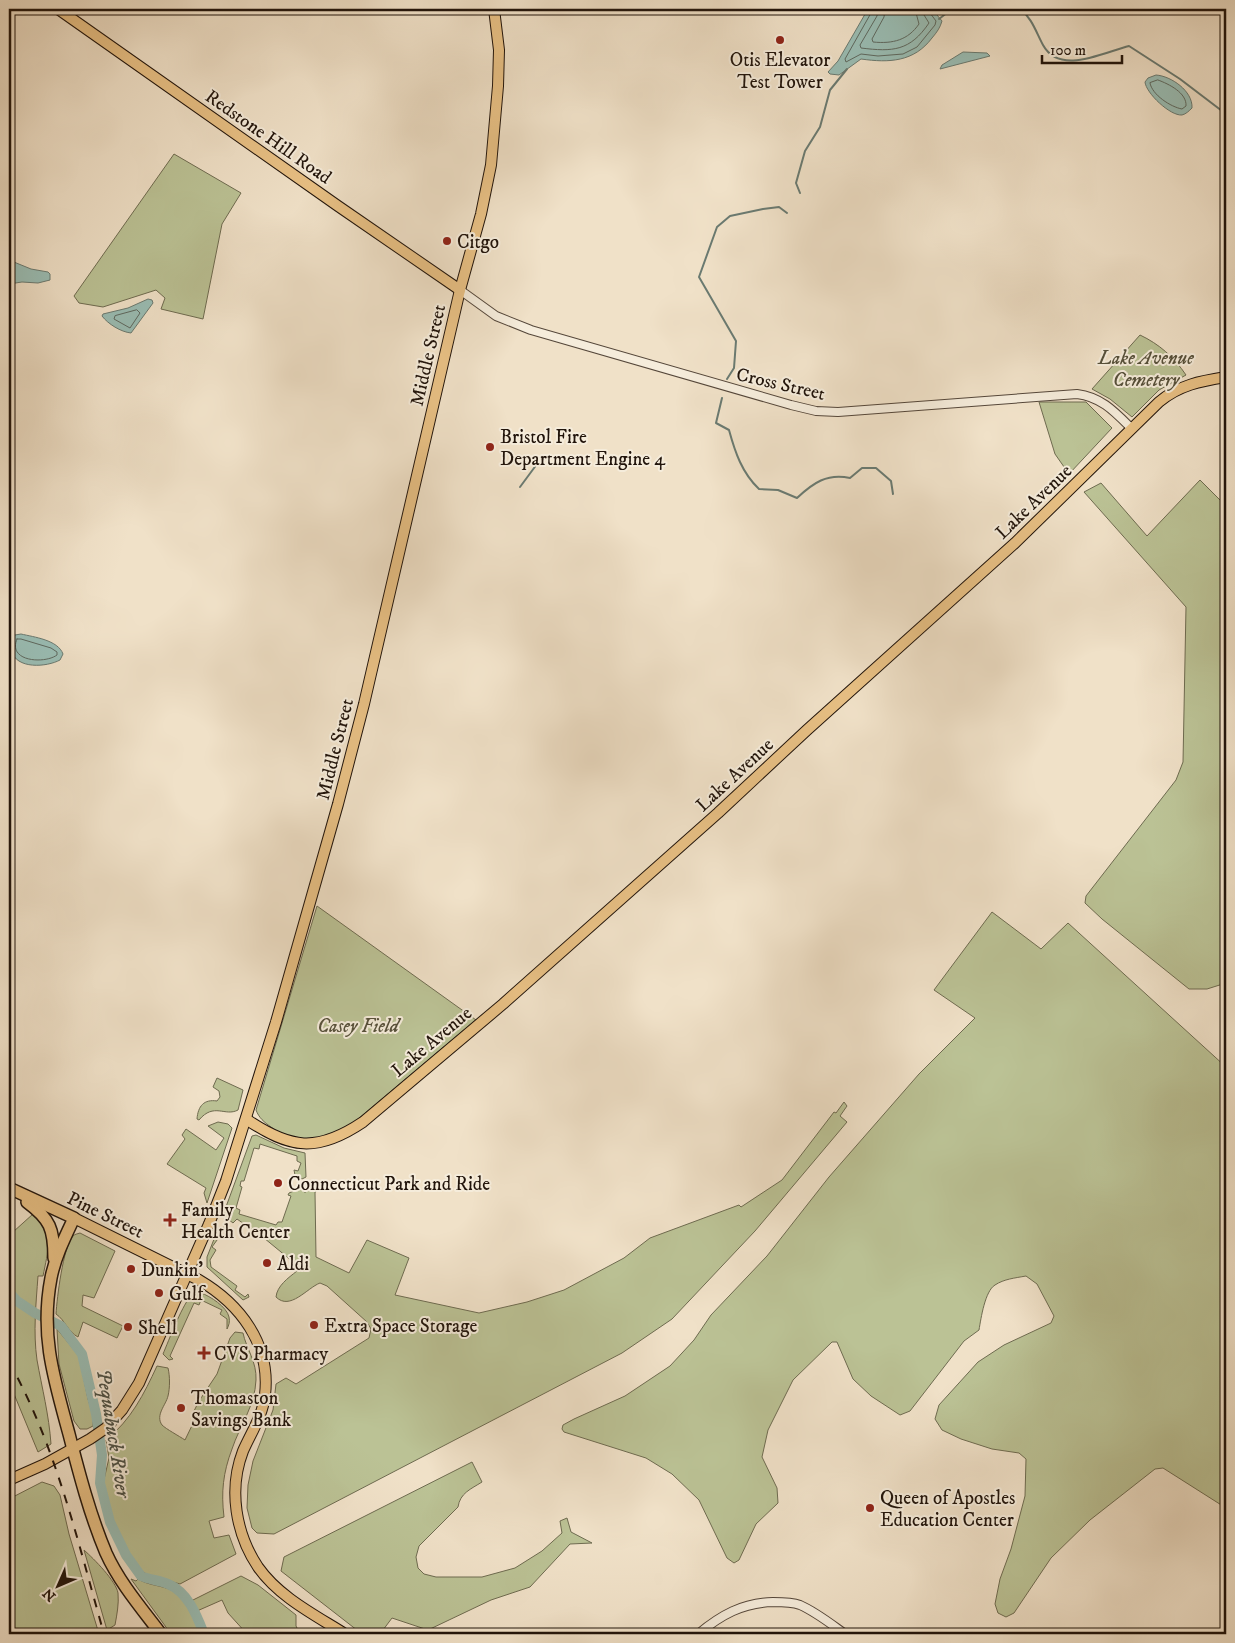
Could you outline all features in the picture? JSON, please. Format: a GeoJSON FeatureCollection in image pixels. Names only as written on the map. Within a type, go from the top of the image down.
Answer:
{"type":"FeatureCollection","features":[{"type":"Feature","properties":{"kind":"highway","name":"Pine Street"},"geometry":{"type":"LineString","coordinates":[[9,1188],[74,1218]]}},
{"type":"Feature","properties":{"kind":"highway"},"geometry":{"type":"LineString","coordinates":[[9,1188],[46,1217],[52,1228],[54,1263],[47,1312],[48,1343],[54,1380],[72,1450],[106,1553],[116,1572],[161,1634]]}},
{"type":"Feature","properties":{"kind":"highway"},"geometry":{"type":"LineString","coordinates":[[54,1263],[74,1218]]}},
{"type":"Feature","properties":{"kind":"main road","name":"Redstone Hill Road"},"geometry":{"type":"LineString","coordinates":[[58,9],[460,290]]}},
{"type":"Feature","properties":{"kind":"main road","name":"Middle Street"},"geometry":{"type":"LineString","coordinates":[[9,1480],[72,1450],[90,1439],[106,1428],[122,1410],[139,1383],[226,1181],[276,1022],[338,804],[364,704],[460,290],[482,214],[491,165],[498,86],[499,50],[494,9]]}},
{"type":"Feature","properties":{"kind":"main road","name":"Lake Avenue"},"geometry":{"type":"LineString","coordinates":[[246,1119],[283,1139],[311,1144],[326,1142],[343,1135],[362,1122],[515,993],[718,813],[807,730],[1015,544],[1130,428],[1159,402],[1173,392],[1192,383],[1226,377]]}},
{"type":"Feature","properties":{"kind":"main road","name":"Pine Street"},"geometry":{"type":"LineString","coordinates":[[74,1218],[188,1273],[217,1290],[234,1305],[247,1323],[258,1344],[264,1364],[265,1395],[260,1414],[242,1454],[237,1476],[235,1498],[240,1531],[247,1549],[269,1580],[339,1633]]}},
{"type":"Feature","properties":{"kind":"street","name":"Cross Street"},"geometry":{"type":"LineString","coordinates":[[460,290],[496,316],[531,330],[799,407],[838,412],[1077,394],[1087,395],[1103,402],[1112,408],[1130,428]]}},
{"type":"Feature","properties":{"kind":"street"},"geometry":{"type":"LineString","coordinates":[[698,1634],[720,1616],[735,1609],[756,1603],[781,1602],[802,1606],[845,1634]]}},
{"type":"Feature","properties":{"kind":"green space"},"geometry":{"type":"Polygon","coordinates":[[[174,154],[241,193],[222,224],[203,319],[161,309],[165,298],[156,290],[103,307],[79,303],[74,296],[174,154]]]}},
{"type":"Feature","properties":{"kind":"green space","name":"Lake Avenue Cemetery"},"geometry":{"type":"Polygon","coordinates":[[[1140,335],[1166,352],[1186,375],[1159,390],[1132,417],[1110,399],[1092,389],[1140,335]]]}},
{"type":"Feature","properties":{"kind":"green space"},"geometry":{"type":"Polygon","coordinates":[[[1039,402],[1086,402],[1112,428],[1069,474],[1055,454],[1039,402]]]}},
{"type":"Feature","properties":{"kind":"green space"},"geometry":{"type":"Polygon","coordinates":[[[1200,480],[1226,506],[1226,983],[1207,989],[1189,989],[1085,903],[1086,896],[1176,780],[1183,762],[1186,607],[1084,492],[1101,483],[1147,536],[1200,480]]]}},
{"type":"Feature","properties":{"kind":"green space","name":"Casey Field"},"geometry":{"type":"Polygon","coordinates":[[[317,906],[476,1020],[352,1124],[333,1134],[312,1139],[301,1139],[281,1133],[271,1127],[262,1120],[256,1110],[317,906]]]}},
{"type":"Feature","properties":{"kind":"green space"},"geometry":{"type":"Polygon","coordinates":[[[992,912],[1041,949],[1068,923],[1226,1067],[1226,1508],[1163,1468],[1155,1469],[1090,1520],[1051,1558],[1014,1613],[1006,1617],[998,1613],[995,1604],[1000,1579],[1011,1549],[1025,1496],[1026,1459],[1019,1453],[992,1449],[961,1439],[942,1430],[935,1419],[939,1405],[978,1362],[1004,1345],[1051,1323],[1054,1316],[1037,1284],[1026,1276],[1002,1281],[992,1288],[984,1305],[979,1330],[964,1341],[910,1411],[900,1415],[871,1396],[853,1379],[837,1342],[832,1342],[793,1380],[768,1430],[762,1457],[777,1488],[778,1503],[756,1524],[739,1560],[734,1563],[727,1558],[699,1500],[672,1474],[646,1458],[564,1432],[562,1429],[563,1425],[574,1419],[625,1396],[670,1366],[694,1340],[711,1315],[767,1256],[829,1177],[919,1074],[975,1018],[934,990],[992,912]]]}},
{"type":"Feature","properties":{"kind":"green space"},"geometry":{"type":"Polygon","coordinates":[[[217,1078],[243,1090],[238,1110],[233,1112],[210,1112],[199,1120],[197,1119],[202,1104],[209,1101],[217,1101],[220,1097],[219,1091],[213,1087],[217,1078]]]}},
{"type":"Feature","properties":{"kind":"green space"},"geometry":{"type":"Polygon","coordinates":[[[844,1102],[847,1106],[840,1116],[847,1122],[755,1231],[672,1319],[622,1353],[274,1534],[257,1533],[252,1528],[247,1508],[248,1485],[253,1461],[273,1410],[276,1384],[286,1378],[296,1384],[369,1338],[371,1329],[367,1322],[327,1286],[320,1283],[293,1300],[281,1301],[276,1297],[277,1293],[287,1279],[297,1271],[298,1266],[237,1219],[233,1223],[223,1215],[252,1136],[256,1135],[284,1148],[305,1153],[306,1177],[302,1179],[295,1175],[294,1170],[298,1171],[301,1163],[297,1161],[297,1156],[260,1144],[259,1149],[254,1148],[244,1181],[241,1181],[240,1186],[242,1187],[236,1208],[240,1210],[239,1214],[276,1225],[278,1222],[282,1222],[291,1196],[288,1195],[289,1193],[304,1187],[304,1192],[306,1192],[315,1183],[320,1190],[315,1192],[316,1257],[349,1273],[367,1240],[409,1258],[395,1295],[479,1313],[527,1302],[564,1290],[624,1258],[650,1238],[739,1205],[741,1207],[782,1180],[834,1112],[836,1113],[844,1102]]]}},
{"type":"Feature","properties":{"kind":"green space"},"geometry":{"type":"Polygon","coordinates":[[[218,1122],[228,1124],[232,1128],[207,1203],[204,1193],[206,1188],[167,1164],[185,1139],[182,1135],[186,1129],[216,1150],[224,1138],[208,1126],[218,1122]]]}},
{"type":"Feature","properties":{"kind":"green space"},"geometry":{"type":"Polygon","coordinates":[[[33,1214],[40,1221],[48,1243],[43,1276],[38,1276],[35,1339],[51,1444],[38,1452],[9,1385],[9,1224],[13,1232],[33,1214]]]}},
{"type":"Feature","properties":{"kind":"green space"},"geometry":{"type":"Polygon","coordinates":[[[224,1227],[230,1231],[225,1229],[212,1247],[216,1250],[210,1260],[211,1267],[237,1286],[235,1290],[245,1297],[248,1294],[249,1297],[243,1300],[207,1267],[207,1257],[218,1229],[224,1227]]]}},
{"type":"Feature","properties":{"kind":"green space"},"geometry":{"type":"Polygon","coordinates":[[[80,1233],[115,1251],[94,1298],[83,1295],[82,1306],[123,1326],[117,1338],[83,1322],[78,1337],[56,1314],[66,1251],[73,1236],[80,1233]]]}},
{"type":"Feature","properties":{"kind":"green space"},"geometry":{"type":"Polygon","coordinates":[[[201,1293],[213,1299],[225,1309],[229,1319],[228,1328],[227,1319],[220,1314],[222,1310],[201,1300],[199,1305],[194,1303],[170,1356],[173,1359],[169,1360],[163,1354],[179,1316],[190,1297],[201,1293]]]}},
{"type":"Feature","properties":{"kind":"green space"},"geometry":{"type":"Polygon","coordinates":[[[57,1329],[79,1356],[93,1415],[93,1426],[87,1429],[80,1429],[74,1421],[59,1364],[57,1329]]]}},
{"type":"Feature","properties":{"kind":"green space"},"geometry":{"type":"Polygon","coordinates":[[[235,1332],[243,1333],[253,1361],[256,1373],[255,1389],[250,1407],[235,1440],[225,1474],[223,1491],[224,1517],[209,1521],[214,1538],[229,1535],[236,1554],[180,1584],[148,1575],[140,1570],[128,1553],[113,1520],[103,1484],[109,1458],[106,1440],[130,1415],[157,1366],[168,1368],[169,1378],[168,1396],[160,1414],[160,1421],[164,1427],[185,1440],[199,1411],[194,1411],[217,1374],[230,1338],[235,1332]]]}},
{"type":"Feature","properties":{"kind":"green space"},"geometry":{"type":"Polygon","coordinates":[[[472,1462],[482,1482],[470,1489],[461,1498],[458,1507],[419,1546],[416,1557],[418,1568],[424,1574],[436,1577],[482,1577],[515,1568],[542,1551],[562,1533],[560,1521],[567,1518],[571,1532],[592,1543],[570,1544],[530,1587],[491,1600],[428,1630],[392,1618],[380,1634],[362,1634],[281,1571],[284,1557],[472,1462]]]}},
{"type":"Feature","properties":{"kind":"green space"},"geometry":{"type":"Polygon","coordinates":[[[42,1482],[54,1486],[60,1495],[69,1534],[99,1634],[9,1634],[9,1499],[42,1482]]]}},
{"type":"Feature","properties":{"kind":"green space"},"geometry":{"type":"Polygon","coordinates":[[[84,1550],[109,1576],[118,1593],[115,1625],[107,1630],[84,1550]]]}},
{"type":"Feature","properties":{"kind":"green space"},"geometry":{"type":"Polygon","coordinates":[[[241,1576],[258,1585],[296,1615],[296,1626],[300,1634],[247,1634],[228,1613],[222,1600],[197,1611],[191,1601],[241,1576]]]}},
{"type":"Feature","properties":{"kind":"green space"},"geometry":{"type":"Polygon","coordinates":[[[131,1579],[136,1581],[138,1579],[175,1592],[189,1608],[201,1634],[171,1634],[131,1579]]]}},
{"type":"Feature","properties":{"kind":"water"},"geometry":{"type":"Polygon","coordinates":[[[868,9],[932,9],[942,21],[937,32],[925,46],[909,56],[881,61],[861,59],[839,75],[830,74],[828,72],[838,61],[868,9]]]}},
{"type":"Feature","properties":{"kind":"water"},"geometry":{"type":"Polygon","coordinates":[[[963,52],[987,53],[990,56],[940,69],[942,65],[963,52]]]}},
{"type":"Feature","properties":{"kind":"water"},"geometry":{"type":"Polygon","coordinates":[[[1156,75],[1168,78],[1180,85],[1189,96],[1192,108],[1182,115],[1171,112],[1159,103],[1146,87],[1145,82],[1148,78],[1156,75]]]}},
{"type":"Feature","properties":{"kind":"water"},"geometry":{"type":"Polygon","coordinates":[[[9,260],[31,269],[48,272],[50,280],[38,283],[22,282],[9,284],[9,260]]]}},
{"type":"Feature","properties":{"kind":"water"},"geometry":{"type":"Polygon","coordinates":[[[148,299],[152,300],[153,303],[131,333],[115,327],[102,316],[103,314],[128,308],[148,299]]]}},
{"type":"Feature","properties":{"kind":"water"},"geometry":{"type":"Polygon","coordinates":[[[21,634],[56,645],[63,654],[60,660],[40,665],[25,664],[19,661],[11,650],[11,644],[15,635],[21,634]]]}},
{"type":"Feature","properties":{"kind":"waterway"},"geometry":{"type":"LineString","coordinates":[[939,19],[949,9]]}},
{"type":"Feature","properties":{"kind":"waterway"},"geometry":{"type":"LineString","coordinates":[[1020,9],[1031,21],[1043,45],[1051,54],[1060,59],[1071,61],[1083,59],[1129,46],[1180,79],[1226,114]]}},
{"type":"Feature","properties":{"kind":"waterway"},"geometry":{"type":"LineString","coordinates":[[800,193],[796,183],[805,151],[820,127],[830,90],[847,69]]}},
{"type":"Feature","properties":{"kind":"waterway"},"geometry":{"type":"LineString","coordinates":[[727,379],[734,368],[736,341],[699,277],[717,227],[730,216],[763,209],[779,207],[787,213]]}},
{"type":"Feature","properties":{"kind":"waterway"},"geometry":{"type":"LineString","coordinates":[[722,398],[716,423],[729,430],[740,462],[748,476],[759,489],[778,490],[797,498],[821,480],[834,477],[850,478],[862,468],[876,468],[891,481],[893,494]]}},
{"type":"Feature","properties":{"kind":"waterway"},"geometry":{"type":"LineString","coordinates":[[520,487],[537,464]]}},
{"type":"Feature","properties":{"kind":"waterway","name":"Pequabuck River"},"geometry":{"type":"LineString","coordinates":[[9,1292],[17,1301],[35,1313],[61,1326],[82,1354],[96,1414],[102,1455],[100,1483],[110,1522],[126,1555],[141,1576],[168,1584],[181,1593],[191,1605],[204,1634]]}},
{"type":"Feature","properties":{"kind":"railway"},"geometry":{"type":"LineString","coordinates":[[9,1362],[26,1394],[53,1461],[75,1530],[104,1634]]}},
{"type":"Feature","properties":{"kind":"place","name":"Otis Elevator Test Tower"},"geometry":{"type":"Point","coordinates":[780,40]}},
{"type":"Feature","properties":{"kind":"place","name":"Citgo"},"geometry":{"type":"Point","coordinates":[447,241]}},
{"type":"Feature","properties":{"kind":"place","name":"Bristol Fire Department Engine 4"},"geometry":{"type":"Point","coordinates":[490,447]}},
{"type":"Feature","properties":{"kind":"place","name":"Connecticut Park and Ride"},"geometry":{"type":"Point","coordinates":[278,1183]}},
{"type":"Feature","properties":{"kind":"place","name":"Family Health Center"},"geometry":{"type":"Point","coordinates":[170,1220]}},
{"type":"Feature","properties":{"kind":"place","name":"Aldi"},"geometry":{"type":"Point","coordinates":[267,1263]}},
{"type":"Feature","properties":{"kind":"place","name":"Dunkin'"},"geometry":{"type":"Point","coordinates":[131,1269]}},
{"type":"Feature","properties":{"kind":"place","name":"Gulf"},"geometry":{"type":"Point","coordinates":[159,1293]}},
{"type":"Feature","properties":{"kind":"place","name":"Extra Space Storage"},"geometry":{"type":"Point","coordinates":[314,1325]}},
{"type":"Feature","properties":{"kind":"place","name":"Shell"},"geometry":{"type":"Point","coordinates":[128,1327]}},
{"type":"Feature","properties":{"kind":"place","name":"CVS Pharmacy"},"geometry":{"type":"Point","coordinates":[204,1353]}},
{"type":"Feature","properties":{"kind":"place","name":"Thomaston Savings Bank"},"geometry":{"type":"Point","coordinates":[181,1408]}},
{"type":"Feature","properties":{"kind":"place","name":"Queen of Apostles Education Center"},"geometry":{"type":"Point","coordinates":[870,1508]}}]}
